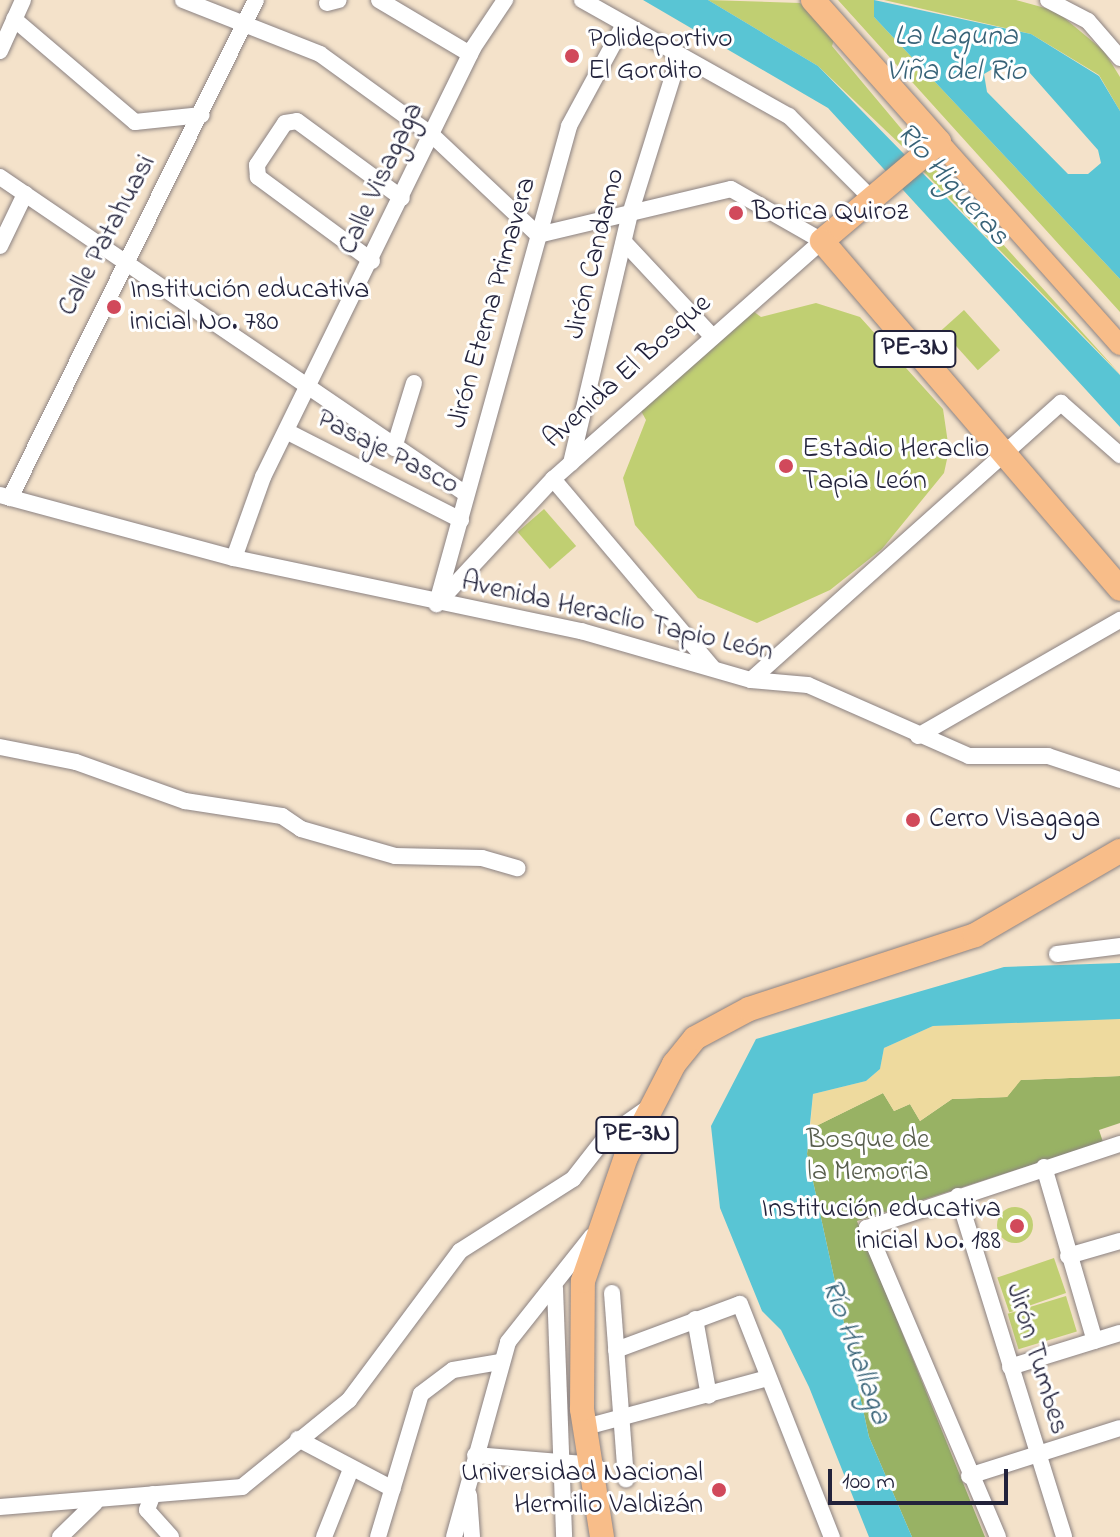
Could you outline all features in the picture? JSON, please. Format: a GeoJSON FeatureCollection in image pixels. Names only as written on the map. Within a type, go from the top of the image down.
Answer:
{"type":"FeatureCollection","features":[{"type":"Feature","properties":{"kind":"highway"},"geometry":{"type":"LineString","coordinates":[[813,0],[939,142]]}},
{"type":"Feature","properties":{"kind":"highway","name":"Avenida El Bosque"},"geometry":{"type":"LineString","coordinates":[[822,241],[939,142]]}},
{"type":"Feature","properties":{"kind":"highway","name":"PE-3N"},"geometry":{"type":"LineString","coordinates":[[822,241],[1120,589]]}},
{"type":"Feature","properties":{"kind":"highway","name":"PE-3N"},"geometry":{"type":"LineString","coordinates":[[602,1537],[596,1465],[586,1427],[580,1315],[600,1225],[652,1105],[695,1038],[749,1009],[975,935],[1120,851]]}},
{"type":"Feature","properties":{"kind":"main road"},"geometry":{"type":"LineString","coordinates":[[939,142],[1120,345]]}},
{"type":"Feature","properties":{"kind":"street"},"geometry":{"type":"LineString","coordinates":[[1,44],[23,0]]}},
{"type":"Feature","properties":{"kind":"street"},"geometry":{"type":"LineString","coordinates":[[183,0],[320,54],[432,135],[538,235],[731,189],[822,241]]}},
{"type":"Feature","properties":{"kind":"street","name":"Calle Patahuasi"},"geometry":{"type":"LineString","coordinates":[[5,497],[123,257],[202,115],[256,0]]}},
{"type":"Feature","properties":{"kind":"street"},"geometry":{"type":"LineString","coordinates":[[379,0],[470,54]]}},
{"type":"Feature","properties":{"kind":"street","name":"Calle Visagaga"},"geometry":{"type":"LineString","coordinates":[[234,558],[263,477],[290,433],[470,54],[505,0]]}},
{"type":"Feature","properties":{"kind":"street"},"geometry":{"type":"LineString","coordinates":[[582,0],[678,60],[789,116],[878,196]]}},
{"type":"Feature","properties":{"kind":"street"},"geometry":{"type":"LineString","coordinates":[[1048,0],[1088,21],[1120,58]]}},
{"type":"Feature","properties":{"kind":"street"},"geometry":{"type":"LineString","coordinates":[[14,19],[135,122],[202,115]]}},
{"type":"Feature","properties":{"kind":"street","name":"Jirón Eterna Primavera"},"geometry":{"type":"LineString","coordinates":[[437,604],[569,126],[623,26]]}},
{"type":"Feature","properties":{"kind":"street","name":"Jirón Candamo"},"geometry":{"type":"LineString","coordinates":[[571,463],[630,214],[678,60]]}},
{"type":"Feature","properties":{"kind":"street"},"geometry":{"type":"LineString","coordinates":[[372,261],[258,177],[257,165],[285,123],[297,121],[402,198]]}},
{"type":"Feature","properties":{"kind":"street"},"geometry":{"type":"LineString","coordinates":[[0,177],[123,257],[310,390],[466,494]]}},
{"type":"Feature","properties":{"kind":"street"},"geometry":{"type":"LineString","coordinates":[[0,246],[25,194]]}},
{"type":"Feature","properties":{"kind":"street","name":"Avenida El Bosque"},"geometry":{"type":"LineString","coordinates":[[437,604],[553,479],[822,241]]}},
{"type":"Feature","properties":{"kind":"street"},"geometry":{"type":"LineString","coordinates":[[624,242],[713,337]]}},
{"type":"Feature","properties":{"kind":"street"},"geometry":{"type":"LineString","coordinates":[[394,448],[414,383]]}},
{"type":"Feature","properties":{"kind":"street"},"geometry":{"type":"LineString","coordinates":[[751,680],[1007,458],[1053,409],[1069,403],[1120,455]]}},
{"type":"Feature","properties":{"kind":"street","name":"Pasaje Pasco"},"geometry":{"type":"LineString","coordinates":[[290,433],[461,520]]}},
{"type":"Feature","properties":{"kind":"street"},"geometry":{"type":"LineString","coordinates":[[553,479],[713,668]]}},
{"type":"Feature","properties":{"kind":"street","name":"Avenida Heraclio Tapio León"},"geometry":{"type":"LineString","coordinates":[[5,497],[234,558],[437,604],[581,631],[751,680],[808,685],[969,756],[1048,756],[1120,780]]}},
{"type":"Feature","properties":{"kind":"street"},"geometry":{"type":"LineString","coordinates":[[918,736],[1120,620]]}},
{"type":"Feature","properties":{"kind":"street"},"geometry":{"type":"LineString","coordinates":[[0,747],[76,762],[185,801],[282,816],[301,829],[395,856],[482,858],[518,868]]}},
{"type":"Feature","properties":{"kind":"street"},"geometry":{"type":"LineString","coordinates":[[1057,954],[1120,946]]}},
{"type":"Feature","properties":{"kind":"street"},"geometry":{"type":"LineString","coordinates":[[0,1507],[95,1503],[153,1494],[242,1487],[349,1400],[460,1251],[573,1179],[605,1138],[652,1105]]}},
{"type":"Feature","properties":{"kind":"street"},"geometry":{"type":"LineString","coordinates":[[998,1537],[969,1476],[868,1224],[1120,1144]]}},
{"type":"Feature","properties":{"kind":"street"},"geometry":{"type":"LineString","coordinates":[[1044,1167],[1095,1341]]}},
{"type":"Feature","properties":{"kind":"street","name":"Jirón Tumbes"},"geometry":{"type":"LineString","coordinates":[[958,1196],[1064,1537]]}},
{"type":"Feature","properties":{"kind":"street"},"geometry":{"type":"LineString","coordinates":[[454,1537],[500,1362],[526,1312],[555,1288],[600,1225]]}},
{"type":"Feature","properties":{"kind":"street"},"geometry":{"type":"LineString","coordinates":[[1068,1256],[1120,1241]]}},
{"type":"Feature","properties":{"kind":"street"},"geometry":{"type":"LineString","coordinates":[[555,1288],[557,1462],[564,1537]]}},
{"type":"Feature","properties":{"kind":"street"},"geometry":{"type":"LineString","coordinates":[[612,1293],[626,1479]]}},
{"type":"Feature","properties":{"kind":"street"},"geometry":{"type":"LineString","coordinates":[[616,1350],[728,1305],[743,1307],[832,1537]]}},
{"type":"Feature","properties":{"kind":"street"},"geometry":{"type":"LineString","coordinates":[[695,1319],[709,1396]]}},
{"type":"Feature","properties":{"kind":"street"},"geometry":{"type":"LineString","coordinates":[[1010,1367],[1120,1333]]}},
{"type":"Feature","properties":{"kind":"street"},"geometry":{"type":"LineString","coordinates":[[378,1537],[425,1389],[453,1370],[500,1362]]}},
{"type":"Feature","properties":{"kind":"street"},"geometry":{"type":"LineString","coordinates":[[586,1427],[620,1422],[768,1378]]}},
{"type":"Feature","properties":{"kind":"street"},"geometry":{"type":"LineString","coordinates":[[969,1476],[1120,1428]]}},
{"type":"Feature","properties":{"kind":"street"},"geometry":{"type":"LineString","coordinates":[[298,1439],[393,1489]]}},
{"type":"Feature","properties":{"kind":"street"},"geometry":{"type":"LineString","coordinates":[[475,1455],[596,1465]]}},
{"type":"Feature","properties":{"kind":"street"},"geometry":{"type":"LineString","coordinates":[[324,1537],[351,1469]]}},
{"type":"Feature","properties":{"kind":"street"},"geometry":{"type":"LineString","coordinates":[[468,1483],[472,1537]]}},
{"type":"Feature","properties":{"kind":"street"},"geometry":{"type":"LineString","coordinates":[[153,1494],[147,1510],[171,1537]]}},
{"type":"Feature","properties":{"kind":"street"},"geometry":{"type":"LineString","coordinates":[[60,1537],[95,1503]]}},
{"type":"Feature","properties":{"kind":"green space"},"geometry":{"type":"Polygon","coordinates":[[[708,0],[800,3],[835,37],[832,46],[909,138],[902,146],[818,66],[708,0]]]}},
{"type":"Feature","properties":{"kind":"green space"},"geometry":{"type":"Polygon","coordinates":[[[838,0],[874,0],[874,17],[1120,279],[1120,312],[838,0]]]}},
{"type":"Feature","properties":{"kind":"green space"},"geometry":{"type":"Polygon","coordinates":[[[884,0],[1016,0],[1056,11],[1104,51],[1120,77],[1120,111],[1099,75],[1031,34],[884,0]]]}},
{"type":"Feature","properties":{"kind":"green space"},"geometry":{"type":"Polygon","coordinates":[[[922,170],[936,170],[1120,374],[922,170]]]}},
{"type":"Feature","properties":{"kind":"green space","name":"Estadio Heraclio Tapia León"},"geometry":{"type":"Polygon","coordinates":[[[816,303],[860,317],[943,409],[949,450],[944,473],[882,549],[830,590],[757,623],[698,598],[635,525],[623,478],[646,420],[640,409],[753,311],[761,317],[816,303]]]}},
{"type":"Feature","properties":{"kind":"green space"},"geometry":{"type":"Polygon","coordinates":[[[964,310],[1000,350],[978,370],[942,330],[964,310]]]}},
{"type":"Feature","properties":{"kind":"green space"},"geometry":{"type":"Polygon","coordinates":[[[544,509],[576,546],[550,569],[518,532],[544,509]]]}},
{"type":"Feature","properties":{"kind":"green space","name":"Bosque de la Memoria"},"geometry":{"type":"Polygon","coordinates":[[[1120,1076],[1120,1123],[1099,1130],[1103,1142],[857,1221],[985,1537],[912,1537],[869,1437],[807,1154],[810,1129],[883,1093],[894,1111],[910,1104],[920,1121],[952,1099],[1007,1097],[1020,1080],[1120,1076]]]}},
{"type":"Feature","properties":{"kind":"green space"},"geometry":{"type":"Polygon","coordinates":[[[1015,1207],[1028,1212],[1033,1225],[1028,1238],[1015,1243],[1002,1238],[997,1225],[1002,1212],[1015,1207]]]}},
{"type":"Feature","properties":{"kind":"green space"},"geometry":{"type":"Polygon","coordinates":[[[1054,1258],[1066,1293],[1009,1313],[997,1278],[1054,1258]]]}},
{"type":"Feature","properties":{"kind":"green space"},"geometry":{"type":"Polygon","coordinates":[[[1066,1296],[1077,1331],[1018,1349],[1008,1314],[1066,1296]]]}},
{"type":"Feature","properties":{"kind":"sand"},"geometry":{"type":"Polygon","coordinates":[[[1072,1017],[1120,1019],[1120,1076],[1021,1080],[1007,1097],[952,1099],[920,1121],[910,1104],[894,1111],[883,1093],[810,1129],[813,1094],[866,1081],[880,1069],[884,1048],[933,1026],[1072,1017]]]}},
{"type":"Feature","properties":{"kind":"water"},"geometry":{"type":"Polygon","coordinates":[[[643,0],[708,0],[818,66],[1120,375],[1120,427],[828,108],[643,0]]]}},
{"type":"Feature","properties":{"kind":"water","name":"La Laguna Viña del Rio"},"geometry":{"type":"Polygon","coordinates":[[[874,0],[1031,34],[1099,76],[1120,111],[1120,279],[874,17],[874,0]],[[1006,61],[984,74],[987,92],[1068,174],[1088,174],[1101,163],[1098,150],[1029,72],[1006,61]]]}},
{"type":"Feature","properties":{"kind":"water"},"geometry":{"type":"Polygon","coordinates":[[[1120,963],[1120,1019],[933,1026],[884,1048],[880,1069],[866,1081],[813,1094],[807,1154],[869,1437],[912,1537],[869,1537],[809,1387],[781,1330],[762,1311],[720,1208],[711,1126],[756,1039],[1004,967],[1120,963]]]}},
{"type":"Feature","properties":{"kind":"place","name":"Polideportivo El Gordito"},"geometry":{"type":"Point","coordinates":[572,56]}},
{"type":"Feature","properties":{"kind":"place","name":"Botica Quiroz"},"geometry":{"type":"Point","coordinates":[736,213]}},
{"type":"Feature","properties":{"kind":"place","name":"Institución educativa inicial No. 780"},"geometry":{"type":"Point","coordinates":[114,307]}},
{"type":"Feature","properties":{"kind":"place","name":"Estadio Heraclio Tapia León"},"geometry":{"type":"Point","coordinates":[786,466]}},
{"type":"Feature","properties":{"kind":"place","name":"Cerro Visagaga"},"geometry":{"type":"Point","coordinates":[913,820]}},
{"type":"Feature","properties":{"kind":"place","name":"Institución educativa inicial No. 188"},"geometry":{"type":"Point","coordinates":[1017,1226]}},
{"type":"Feature","properties":{"kind":"place","name":"Universidad Nacional Hermilio Valdizán"},"geometry":{"type":"Point","coordinates":[719,1490]}},
{"type":"Feature","properties":{"kind":"water label","name":"Río Higueras"},"geometry":{"type":"Point","coordinates":[952,185]}},
{"type":"Feature","properties":{"kind":"water label","name":"Río Huallaga"},"geometry":{"type":"Point","coordinates":[855,1352]}}]}
